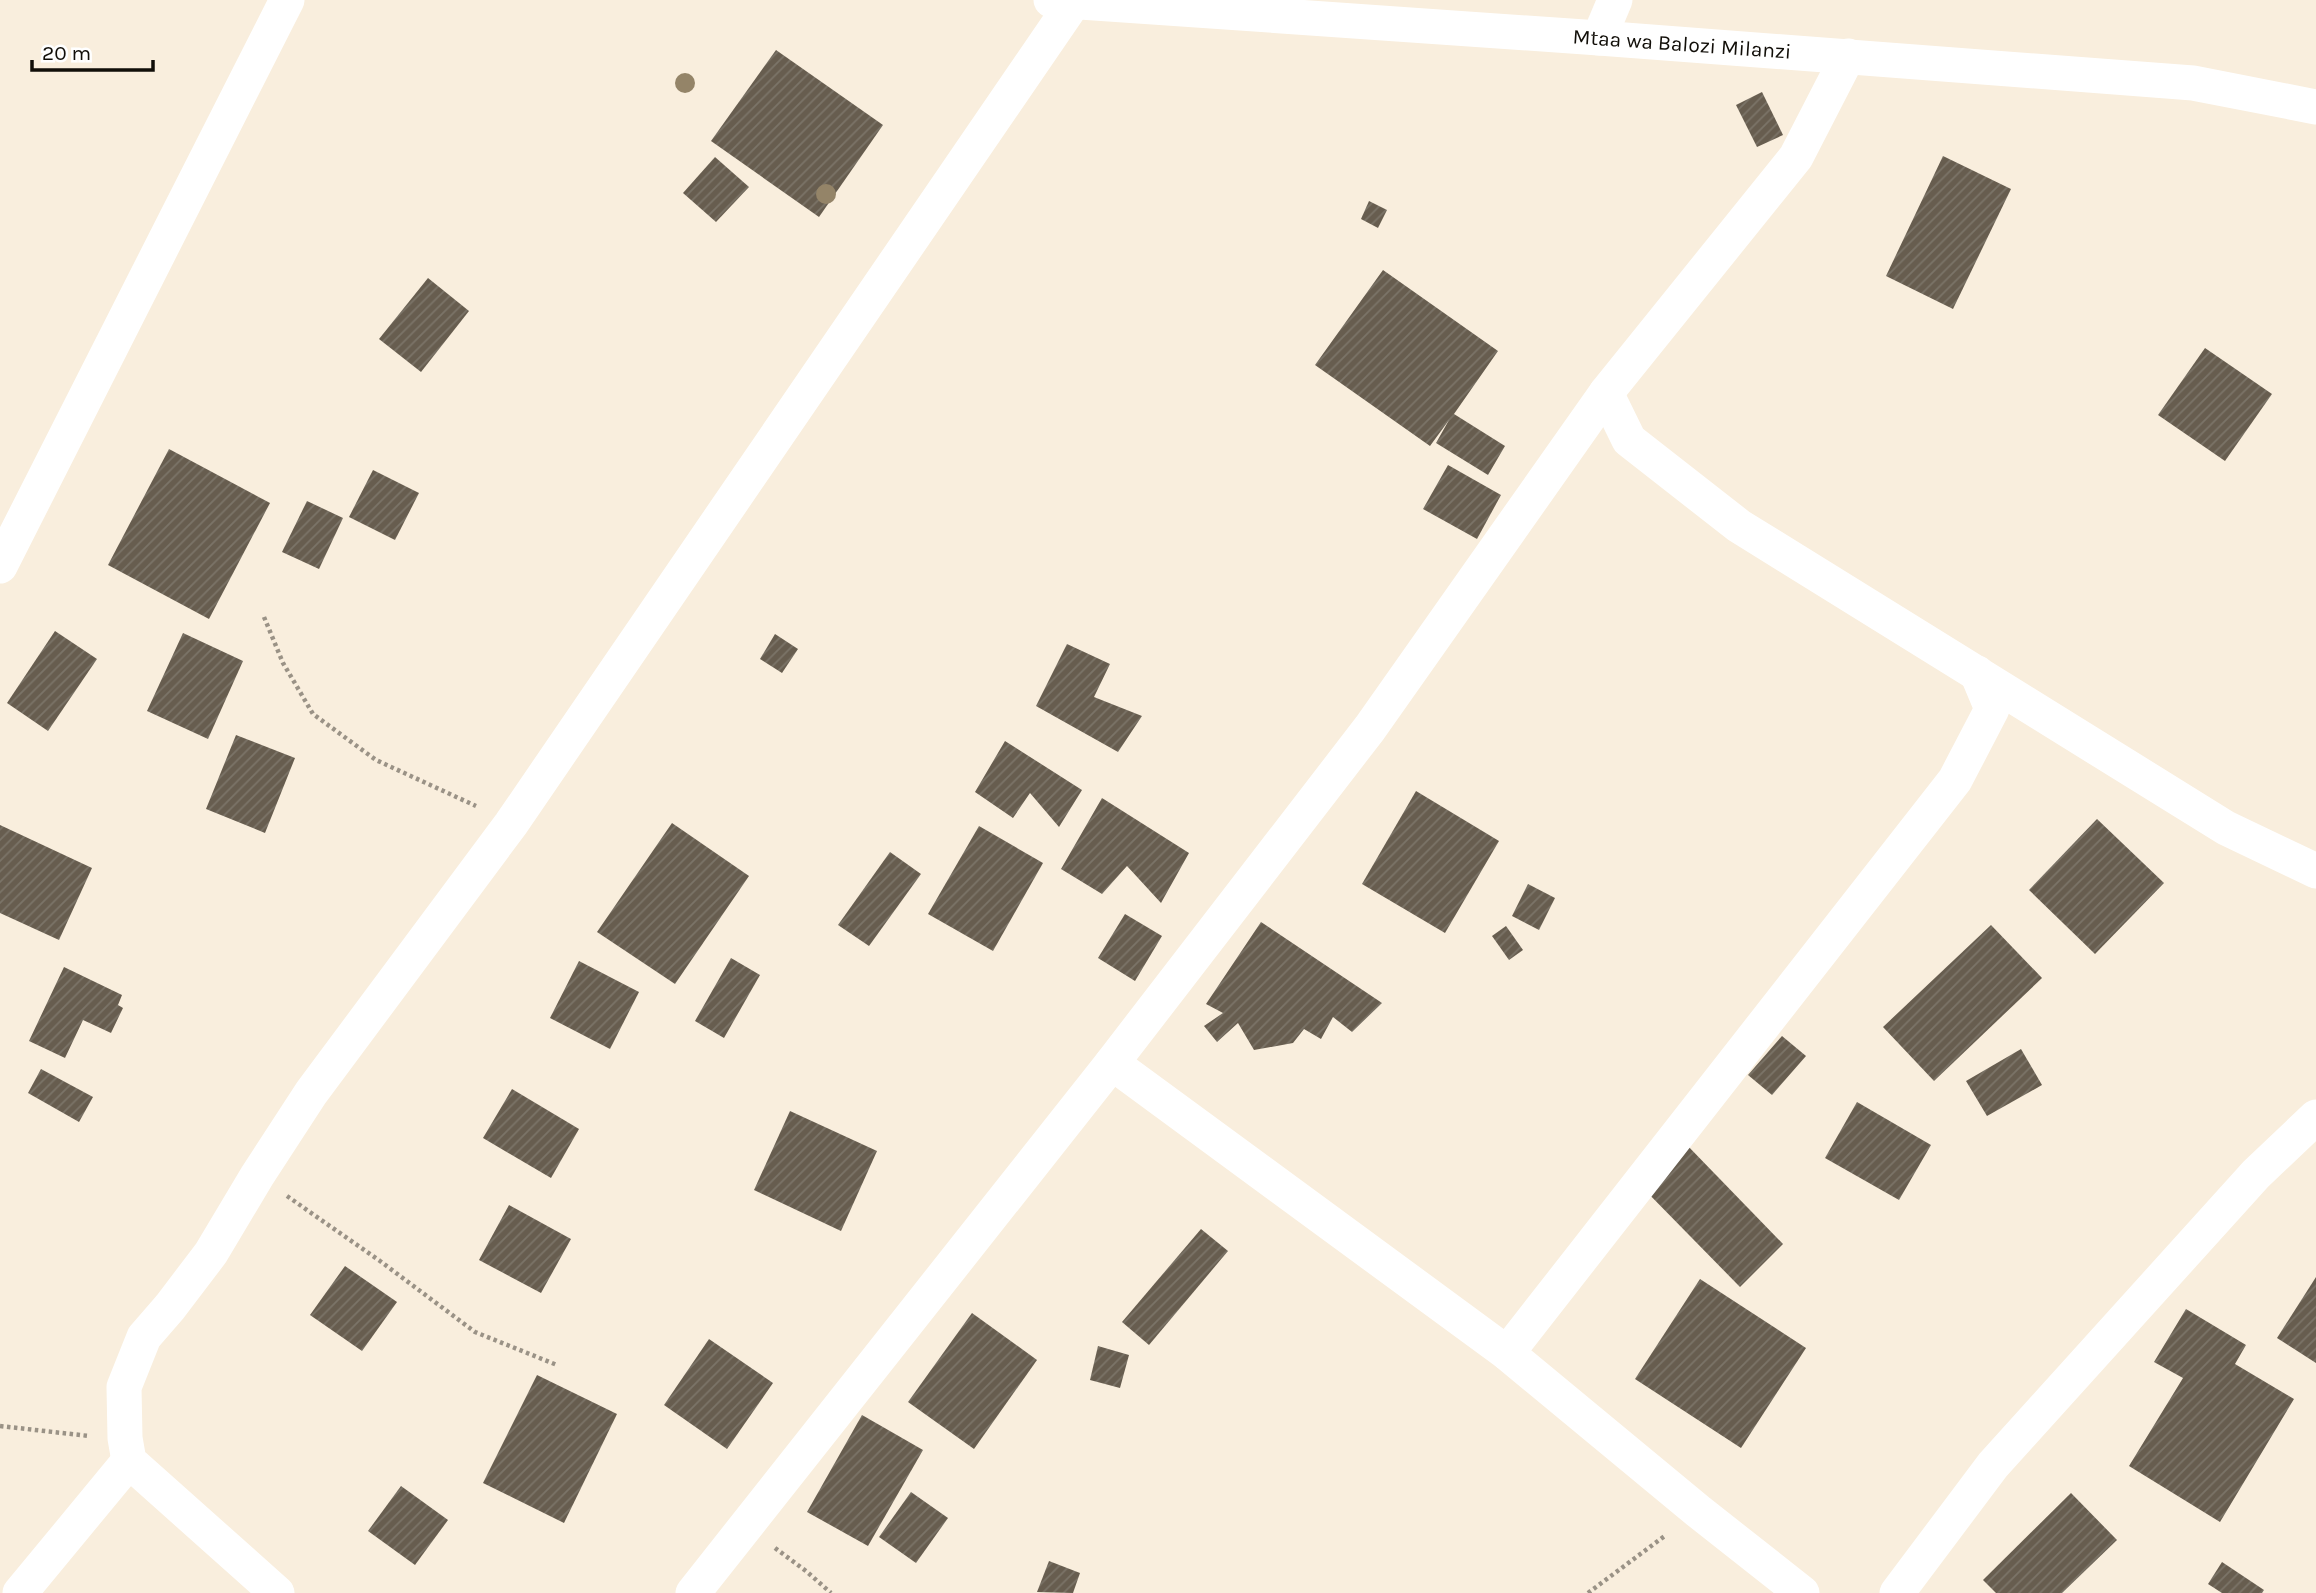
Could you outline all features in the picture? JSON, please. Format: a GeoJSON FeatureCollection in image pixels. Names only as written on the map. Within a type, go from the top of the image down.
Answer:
{"type":"FeatureCollection","features":[{"type":"Feature","properties":{"kind":"street"},"geometry":{"type":"LineString","coordinates":[[0,566],[288,0]]}},
{"type":"Feature","properties":{"kind":"street"},"geometry":{"type":"LineString","coordinates":[[1599,38],[1615,0]]}},
{"type":"Feature","properties":{"kind":"street"},"geometry":{"type":"LineString","coordinates":[[20,1593],[127,1449],[124,1387],[144,1337],[211,1253],[257,1176],[312,1093],[511,824],[1065,1]]}},
{"type":"Feature","properties":{"kind":"street","name":"Mtaa wa Balozi Milanzi"},"geometry":{"type":"LineString","coordinates":[[1065,1],[2193,83],[2316,107]]}},
{"type":"Feature","properties":{"kind":"street"},"geometry":{"type":"LineString","coordinates":[[693,1593],[1112,1063],[1370,729],[1606,393],[1796,157],[1848,56]]}},
{"type":"Feature","properties":{"kind":"street"},"geometry":{"type":"LineString","coordinates":[[1606,393],[1629,440],[1739,526],[2226,828],[2316,870]]}},
{"type":"Feature","properties":{"kind":"street"},"geometry":{"type":"LineString","coordinates":[[1507,1353],[1955,780],[1992,709],[1977,673]]}},
{"type":"Feature","properties":{"kind":"street"},"geometry":{"type":"LineString","coordinates":[[1112,1063],[1507,1353],[1802,1593]]}},
{"type":"Feature","properties":{"kind":"street"},"geometry":{"type":"LineString","coordinates":[[1897,1593],[1993,1465],[2256,1174],[2316,1117]]}},
{"type":"Feature","properties":{"kind":"street"},"geometry":{"type":"LineString","coordinates":[[127,1449],[277,1593]]}},
{"type":"Feature","properties":{"kind":"path"},"geometry":{"type":"LineString","coordinates":[[264,617],[283,663],[313,714],[376,760],[511,824]]}},
{"type":"Feature","properties":{"kind":"path"},"geometry":{"type":"LineString","coordinates":[[257,1176],[301,1204],[475,1332],[557,1365]]}},
{"type":"Feature","properties":{"kind":"path"},"geometry":{"type":"LineString","coordinates":[[0,1426],[56,1434],[127,1449]]}},
{"type":"Feature","properties":{"kind":"path"},"geometry":{"type":"LineString","coordinates":[[1588,1593],[1698,1511]]}},
{"type":"Feature","properties":{"kind":"path"},"geometry":{"type":"LineString","coordinates":[[747,1526],[831,1593]]}},
{"type":"Feature","properties":{"kind":"building"},"geometry":{"type":"Polygon","coordinates":[[[776,50],[883,125],[819,217],[711,141],[776,50]]]}},
{"type":"Feature","properties":{"kind":"building"},"geometry":{"type":"Polygon","coordinates":[[[1762,92],[1783,135],[1757,147],[1736,105],[1762,92]]]}},
{"type":"Feature","properties":{"kind":"building"},"geometry":{"type":"Polygon","coordinates":[[[1943,156],[2011,189],[1953,309],[1886,276],[1943,156]]]}},
{"type":"Feature","properties":{"kind":"building"},"geometry":{"type":"Polygon","coordinates":[[[715,157],[749,187],[716,222],[683,193],[715,157]]]}},
{"type":"Feature","properties":{"kind":"building"},"geometry":{"type":"Polygon","coordinates":[[[1369,201],[1387,210],[1378,228],[1361,219],[1369,201]]]}},
{"type":"Feature","properties":{"kind":"building"},"geometry":{"type":"Polygon","coordinates":[[[1383,270],[1498,351],[1454,414],[1505,446],[1488,475],[1436,443],[1449,420],[1430,446],[1315,365],[1383,270]]]}},
{"type":"Feature","properties":{"kind":"building"},"geometry":{"type":"Polygon","coordinates":[[[428,278],[469,311],[421,372],[379,339],[428,278]]]}},
{"type":"Feature","properties":{"kind":"building"},"geometry":{"type":"Polygon","coordinates":[[[2205,348],[2272,394],[2225,461],[2158,415],[2205,348]]]}},
{"type":"Feature","properties":{"kind":"building"},"geometry":{"type":"Polygon","coordinates":[[[169,449],[270,503],[209,619],[108,565],[169,449]]]}},
{"type":"Feature","properties":{"kind":"building"},"geometry":{"type":"Polygon","coordinates":[[[1448,465],[1501,495],[1477,539],[1423,509],[1448,465]]]}},
{"type":"Feature","properties":{"kind":"building"},"geometry":{"type":"Polygon","coordinates":[[[373,470],[419,493],[395,540],[349,517],[373,470]]]}},
{"type":"Feature","properties":{"kind":"building"},"geometry":{"type":"Polygon","coordinates":[[[307,501],[343,518],[319,569],[282,552],[307,501]]]}},
{"type":"Feature","properties":{"kind":"building"},"geometry":{"type":"Polygon","coordinates":[[[55,631],[97,659],[48,731],[7,703],[55,631]]]}},
{"type":"Feature","properties":{"kind":"building"},"geometry":{"type":"Polygon","coordinates":[[[183,633],[243,661],[208,739],[147,711],[183,633]]]}},
{"type":"Feature","properties":{"kind":"building"},"geometry":{"type":"Polygon","coordinates":[[[775,634],[798,649],[782,673],[760,659],[775,634]]]}},
{"type":"Feature","properties":{"kind":"building"},"geometry":{"type":"Polygon","coordinates":[[[1067,644],[1110,664],[1094,697],[1142,716],[1118,752],[1036,706],[1067,644]]]}},
{"type":"Feature","properties":{"kind":"building"},"geometry":{"type":"Polygon","coordinates":[[[236,735],[295,758],[265,833],[206,809],[236,735]]]}},
{"type":"Feature","properties":{"kind":"building"},"geometry":{"type":"Polygon","coordinates":[[[1005,741],[1082,790],[1059,827],[1030,793],[1013,818],[975,792],[1005,741]]]}},
{"type":"Feature","properties":{"kind":"building"},"geometry":{"type":"Polygon","coordinates":[[[1416,791],[1499,841],[1445,933],[1362,884],[1416,791]]]}},
{"type":"Feature","properties":{"kind":"building"},"geometry":{"type":"Polygon","coordinates":[[[1102,798],[1189,853],[1161,903],[1127,866],[1102,894],[1061,869],[1102,798]]]}},
{"type":"Feature","properties":{"kind":"building"},"geometry":{"type":"Polygon","coordinates":[[[2097,819],[2164,883],[2095,954],[2029,890],[2097,819]]]}},
{"type":"Feature","properties":{"kind":"building"},"geometry":{"type":"Polygon","coordinates":[[[672,823],[749,876],[675,984],[597,932],[672,823]]]}},
{"type":"Feature","properties":{"kind":"building"},"geometry":{"type":"Polygon","coordinates":[[[0,825],[92,868],[59,940],[0,913],[0,825]]]}},
{"type":"Feature","properties":{"kind":"building"},"geometry":{"type":"Polygon","coordinates":[[[979,826],[1043,863],[993,951],[928,914],[979,826]]]}},
{"type":"Feature","properties":{"kind":"building"},"geometry":{"type":"Polygon","coordinates":[[[890,852],[921,874],[869,946],[838,925],[890,852]]]}},
{"type":"Feature","properties":{"kind":"building"},"geometry":{"type":"Polygon","coordinates":[[[1528,884],[1555,898],[1539,930],[1512,916],[1528,884]]]}},
{"type":"Feature","properties":{"kind":"building"},"geometry":{"type":"Polygon","coordinates":[[[1125,914],[1162,936],[1135,981],[1098,958],[1125,914]]]}},
{"type":"Feature","properties":{"kind":"building"},"geometry":{"type":"Polygon","coordinates":[[[1261,922],[1382,1003],[1352,1032],[1333,1017],[1321,1039],[1304,1029],[1293,1043],[1254,1050],[1238,1023],[1217,1042],[1204,1026],[1223,1013],[1206,1004],[1261,922]]]}},
{"type":"Feature","properties":{"kind":"building"},"geometry":{"type":"Polygon","coordinates":[[[1991,925],[2042,978],[1934,1081],[1883,1027],[1991,925]]]}},
{"type":"Feature","properties":{"kind":"building"},"geometry":{"type":"Polygon","coordinates":[[[1506,926],[1523,950],[1509,960],[1492,936],[1506,926]]]}},
{"type":"Feature","properties":{"kind":"building"},"geometry":{"type":"Polygon","coordinates":[[[731,958],[760,975],[724,1038],[695,1021],[731,958]]]}},
{"type":"Feature","properties":{"kind":"building"},"geometry":{"type":"Polygon","coordinates":[[[579,961],[639,992],[610,1049],[550,1018],[579,961]]]}},
{"type":"Feature","properties":{"kind":"building"},"geometry":{"type":"Polygon","coordinates":[[[64,967],[122,995],[118,1005],[123,1008],[111,1033],[83,1020],[65,1058],[29,1041],[64,967]]]}},
{"type":"Feature","properties":{"kind":"building"},"geometry":{"type":"Polygon","coordinates":[[[1782,1036],[1806,1056],[1772,1095],[1748,1075],[1782,1036]]]}},
{"type":"Feature","properties":{"kind":"building"},"geometry":{"type":"Polygon","coordinates":[[[2021,1049],[2042,1085],[1987,1116],[1966,1081],[2021,1049]]]}},
{"type":"Feature","properties":{"kind":"building"},"geometry":{"type":"Polygon","coordinates":[[[41,1069],[93,1097],[79,1122],[28,1093],[41,1069]]]}},
{"type":"Feature","properties":{"kind":"building"},"geometry":{"type":"Polygon","coordinates":[[[512,1089],[579,1129],[551,1178],[483,1138],[512,1089]]]}},
{"type":"Feature","properties":{"kind":"building"},"geometry":{"type":"Polygon","coordinates":[[[1857,1102],[1931,1145],[1899,1200],[1825,1158],[1857,1102]]]}},
{"type":"Feature","properties":{"kind":"building"},"geometry":{"type":"Polygon","coordinates":[[[790,1111],[877,1151],[841,1231],[754,1190],[790,1111]]]}},
{"type":"Feature","properties":{"kind":"building"},"geometry":{"type":"Polygon","coordinates":[[[1684,1142],[1783,1244],[1740,1287],[1640,1185],[1684,1142]]]}},
{"type":"Feature","properties":{"kind":"building"},"geometry":{"type":"Polygon","coordinates":[[[509,1205],[571,1239],[541,1293],[479,1260],[509,1205]]]}},
{"type":"Feature","properties":{"kind":"building"},"geometry":{"type":"Polygon","coordinates":[[[1201,1229],[1228,1251],[1149,1345],[1122,1322],[1201,1229]]]}},
{"type":"Feature","properties":{"kind":"building"},"geometry":{"type":"Polygon","coordinates":[[[345,1266],[397,1302],[362,1351],[310,1315],[345,1266]]]}},
{"type":"Feature","properties":{"kind":"building"},"geometry":{"type":"Polygon","coordinates":[[[2316,1277],[2316,1363],[2277,1338],[2316,1277]]]}},
{"type":"Feature","properties":{"kind":"building"},"geometry":{"type":"Polygon","coordinates":[[[1700,1279],[1806,1348],[1741,1448],[1635,1379],[1700,1279]]]}},
{"type":"Feature","properties":{"kind":"building"},"geometry":{"type":"Polygon","coordinates":[[[2186,1309],[2246,1345],[2235,1364],[2294,1399],[2220,1522],[2129,1466],[2183,1378],[2154,1362],[2186,1309]]]}},
{"type":"Feature","properties":{"kind":"building"},"geometry":{"type":"Polygon","coordinates":[[[972,1313],[1037,1360],[974,1449],[908,1402],[972,1313]]]}},
{"type":"Feature","properties":{"kind":"building"},"geometry":{"type":"Polygon","coordinates":[[[709,1339],[773,1383],[727,1449],[664,1405],[709,1339]]]}},
{"type":"Feature","properties":{"kind":"building"},"geometry":{"type":"Polygon","coordinates":[[[1098,1346],[1129,1355],[1120,1388],[1090,1380],[1098,1346]]]}},
{"type":"Feature","properties":{"kind":"building"},"geometry":{"type":"Polygon","coordinates":[[[537,1375],[617,1414],[564,1523],[483,1483],[537,1375]]]}},
{"type":"Feature","properties":{"kind":"building"},"geometry":{"type":"Polygon","coordinates":[[[862,1415],[923,1450],[868,1546],[807,1512],[862,1415]]]}},
{"type":"Feature","properties":{"kind":"building"},"geometry":{"type":"Polygon","coordinates":[[[401,1486],[448,1520],[415,1565],[368,1531],[401,1486]]]}},
{"type":"Feature","properties":{"kind":"building"},"geometry":{"type":"Polygon","coordinates":[[[911,1492],[948,1518],[916,1563],[879,1537],[911,1492]]]}},
{"type":"Feature","properties":{"kind":"building"},"geometry":{"type":"Polygon","coordinates":[[[2071,1493],[2117,1540],[2062,1593],[1996,1593],[1983,1580],[2071,1493]]]}},
{"type":"Feature","properties":{"kind":"building"},"geometry":{"type":"Polygon","coordinates":[[[1049,1561],[1080,1573],[1073,1593],[1037,1592],[1049,1561]]]}},
{"type":"Feature","properties":{"kind":"building"},"geometry":{"type":"Polygon","coordinates":[[[2222,1562],[2264,1590],[2262,1593],[2222,1593],[2208,1584],[2222,1562]]]}}]}
